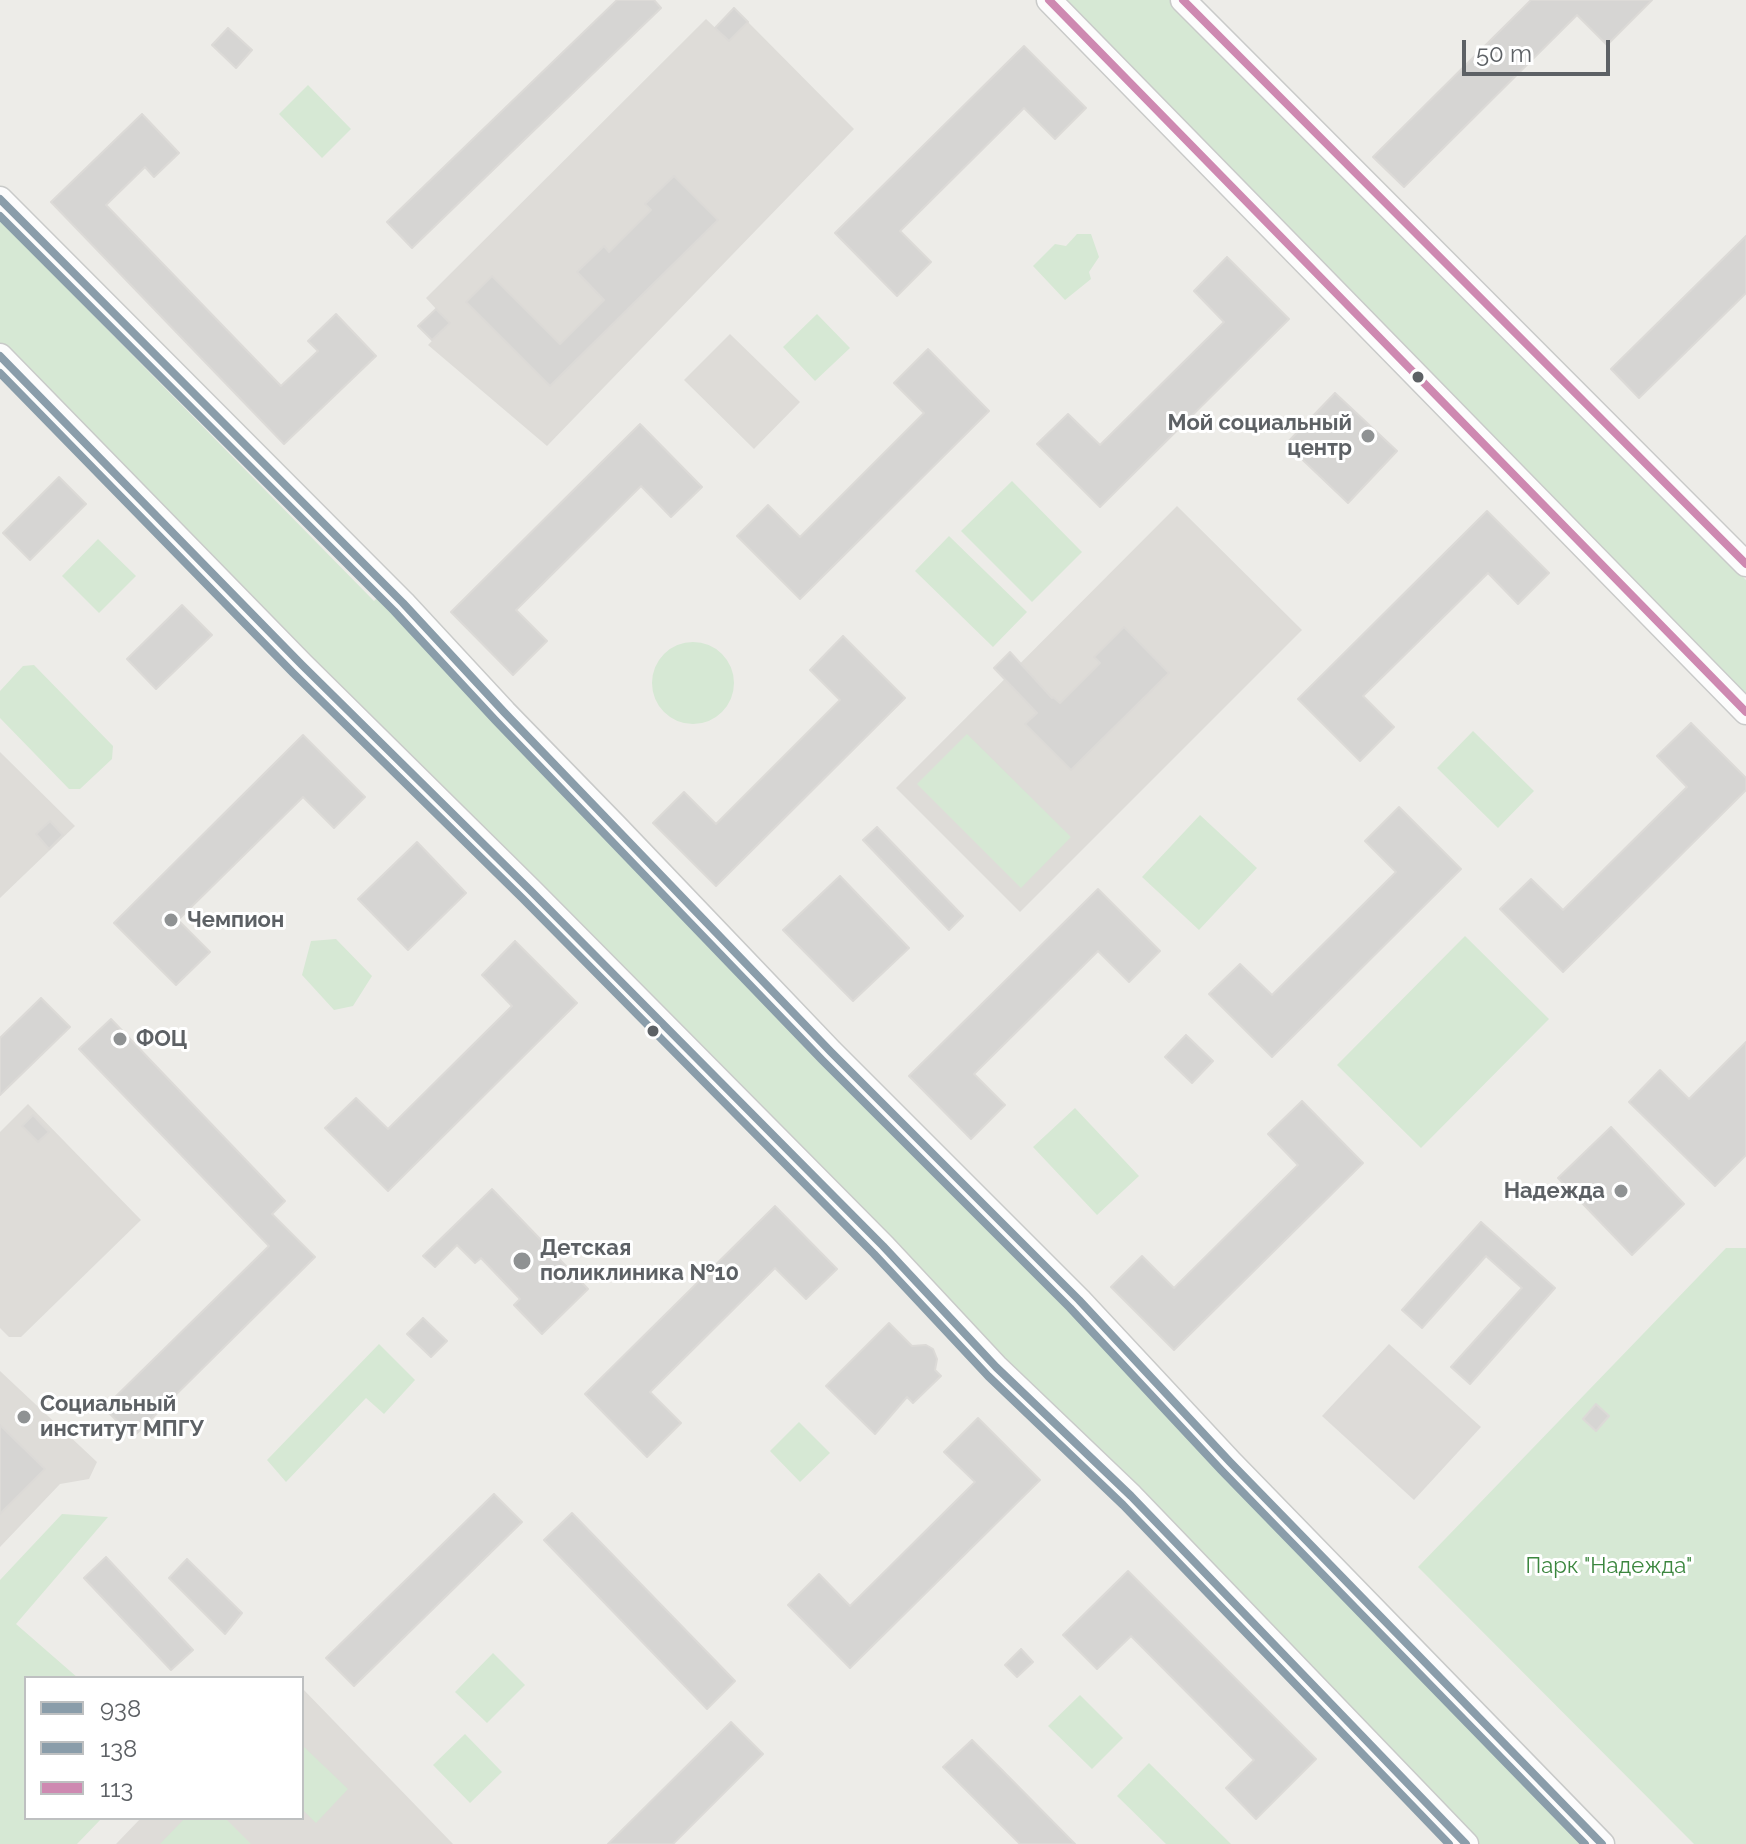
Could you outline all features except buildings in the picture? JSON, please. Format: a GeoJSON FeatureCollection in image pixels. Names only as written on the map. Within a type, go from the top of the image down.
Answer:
{"type":"FeatureCollection","features":[{"type":"Feature","properties":{"kind":"street"},"geometry":{"type":"LineString","coordinates":[[1049,0],[1746,712]]}},
{"type":"Feature","properties":{"kind":"street"},"geometry":{"type":"LineString","coordinates":[[1183,0],[1746,564]]}},
{"type":"Feature","properties":{"kind":"street"},"geometry":{"type":"LineString","coordinates":[[0,199],[403,603],[831,1052],[1079,1300],[1230,1462],[1602,1844]]}},
{"type":"Feature","properties":{"kind":"street"},"geometry":{"type":"LineString","coordinates":[[0,356],[302,665],[872,1235],[996,1367],[1131,1496],[1466,1844]]}},
{"type":"Feature","properties":{"kind":"shaded area"},"geometry":{"type":"Polygon","coordinates":[[[706,19],[729,41],[748,22],[854,129],[547,446],[428,345],[449,323],[426,298],[706,19]]]}},
{"type":"Feature","properties":{"kind":"shaded area"},"geometry":{"type":"Polygon","coordinates":[[[730,334],[800,402],[754,449],[684,380],[730,334]]]}},
{"type":"Feature","properties":{"kind":"shaded area"},"geometry":{"type":"Polygon","coordinates":[[[1177,506],[1302,630],[1020,912],[896,788],[1177,506]]]}},
{"type":"Feature","properties":{"kind":"shaded area"},"geometry":{"type":"Polygon","coordinates":[[[0,752],[75,826],[0,898],[0,752]]]}},
{"type":"Feature","properties":{"kind":"shaded area"},"geometry":{"type":"Polygon","coordinates":[[[28,1104],[141,1220],[21,1337],[9,1337],[0,1328],[0,1132],[28,1104]]]}},
{"type":"Feature","properties":{"kind":"shaded area"},"geometry":{"type":"Polygon","coordinates":[[[1389,1344],[1481,1427],[1414,1500],[1322,1416],[1389,1344]]]}},
{"type":"Feature","properties":{"kind":"shaded area","name":"Социальный институт МПГУ"},"geometry":{"type":"Polygon","coordinates":[[[0,1371],[97,1462],[89,1479],[60,1484],[0,1547],[0,1371]]]}},
{"type":"Feature","properties":{"kind":"shaded area"},"geometry":{"type":"Polygon","coordinates":[[[304,1690],[453,1844],[116,1844],[139,1820],[304,1820],[304,1690]]]}},
{"type":"Feature","properties":{"kind":"green space"},"geometry":{"type":"Polygon","coordinates":[[[1058,0],[1172,0],[1746,580],[1746,702],[1058,0]]]}},
{"type":"Feature","properties":{"kind":"green space"},"geometry":{"type":"Polygon","coordinates":[[[308,85],[351,129],[322,158],[279,114],[308,85]]]}},
{"type":"Feature","properties":{"kind":"green space"},"geometry":{"type":"Polygon","coordinates":[[[0,220],[374,601],[379,596],[607,825],[601,831],[1597,1844],[1473,1844],[0,345],[0,220]]]}},
{"type":"Feature","properties":{"kind":"green space"},"geometry":{"type":"Polygon","coordinates":[[[1077,234],[1091,234],[1099,257],[1089,272],[1091,279],[1065,300],[1033,266],[1055,244],[1066,246],[1077,234]]]}},
{"type":"Feature","properties":{"kind":"green space"},"geometry":{"type":"Polygon","coordinates":[[[817,314],[850,348],[815,381],[783,347],[817,314]]]}},
{"type":"Feature","properties":{"kind":"green space"},"geometry":{"type":"Polygon","coordinates":[[[1012,481],[1082,552],[1032,602],[961,531],[1012,481]]]}},
{"type":"Feature","properties":{"kind":"green space"},"geometry":{"type":"Polygon","coordinates":[[[949,536],[1027,612],[993,647],[915,571],[949,536]]]}},
{"type":"Feature","properties":{"kind":"green space"},"geometry":{"type":"Polygon","coordinates":[[[98,539],[136,576],[99,613],[62,576],[98,539]]]}},
{"type":"Feature","properties":{"kind":"green space"},"geometry":{"type":"Polygon","coordinates":[[[693,642],[709,645],[722,654],[731,667],[734,683],[731,699],[722,712],[709,721],[693,724],[677,721],[664,712],[655,699],[652,683],[655,667],[664,654],[677,645],[693,642]]]}},
{"type":"Feature","properties":{"kind":"green space"},"geometry":{"type":"Polygon","coordinates":[[[34,665],[113,746],[112,759],[80,789],[69,789],[0,718],[0,691],[23,666],[34,665]]]}},
{"type":"Feature","properties":{"kind":"green space"},"geometry":{"type":"Polygon","coordinates":[[[1473,731],[1534,791],[1498,828],[1437,768],[1473,731]]]}},
{"type":"Feature","properties":{"kind":"green space"},"geometry":{"type":"Polygon","coordinates":[[[967,734],[1071,837],[1021,888],[917,784],[967,734]]]}},
{"type":"Feature","properties":{"kind":"green space"},"geometry":{"type":"Polygon","coordinates":[[[1200,815],[1257,868],[1199,930],[1142,877],[1200,815]]]}},
{"type":"Feature","properties":{"kind":"green space"},"geometry":{"type":"Polygon","coordinates":[[[1465,936],[1549,1019],[1421,1148],[1337,1065],[1465,936]]]}},
{"type":"Feature","properties":{"kind":"green space"},"geometry":{"type":"Polygon","coordinates":[[[336,939],[372,976],[353,1006],[334,1010],[302,975],[311,941],[336,939]]]}},
{"type":"Feature","properties":{"kind":"green space"},"geometry":{"type":"Polygon","coordinates":[[[1075,1108],[1139,1176],[1097,1215],[1033,1147],[1075,1108]]]}},
{"type":"Feature","properties":{"kind":"green space","name":"Парк \"Надежда\""},"geometry":{"type":"Polygon","coordinates":[[[1726,1248],[1746,1248],[1746,1844],[1694,1844],[1418,1567],[1726,1248]]]}},
{"type":"Feature","properties":{"kind":"green space"},"geometry":{"type":"Polygon","coordinates":[[[379,1344],[415,1380],[384,1414],[366,1398],[286,1482],[267,1460],[379,1344]]]}},
{"type":"Feature","properties":{"kind":"green space"},"geometry":{"type":"Polygon","coordinates":[[[799,1422],[830,1453],[800,1482],[770,1451],[799,1422]]]}},
{"type":"Feature","properties":{"kind":"green space"},"geometry":{"type":"Polygon","coordinates":[[[62,1514],[108,1517],[16,1624],[76,1676],[24,1676],[24,1820],[100,1820],[77,1844],[0,1844],[0,1580],[62,1514]]]}},
{"type":"Feature","properties":{"kind":"green space"},"geometry":{"type":"Polygon","coordinates":[[[493,1653],[525,1685],[487,1723],[455,1692],[493,1653]]]}},
{"type":"Feature","properties":{"kind":"green space"},"geometry":{"type":"Polygon","coordinates":[[[1080,1695],[1123,1738],[1092,1769],[1048,1726],[1080,1695]]]}},
{"type":"Feature","properties":{"kind":"green space"},"geometry":{"type":"Polygon","coordinates":[[[465,1734],[502,1772],[470,1803],[433,1765],[465,1734]]]}},
{"type":"Feature","properties":{"kind":"green space"},"geometry":{"type":"Polygon","coordinates":[[[304,1747],[348,1789],[316,1823],[304,1811],[304,1747]]]}},
{"type":"Feature","properties":{"kind":"green space"},"geometry":{"type":"Polygon","coordinates":[[[1149,1763],[1231,1844],[1166,1844],[1117,1796],[1149,1763]]]}},
{"type":"Feature","properties":{"kind":"green space"},"geometry":{"type":"Polygon","coordinates":[[[183,1820],[227,1820],[251,1844],[160,1844],[183,1820]]]}},
{"type":"Feature","properties":{"kind":"transit line","name":"113"},"geometry":{"type":"LineString","coordinates":[[1049,0],[1746,712]]}},
{"type":"Feature","properties":{"kind":"transit line","name":"113"},"geometry":{"type":"LineString","coordinates":[[1183,0],[1746,564]]}},
{"type":"Feature","properties":{"kind":"transit line","name":"938"},"geometry":{"type":"LineString","coordinates":[[0,199],[403,603],[831,1052],[1079,1300],[1230,1462],[1602,1844]]}},
{"type":"Feature","properties":{"kind":"transit line","name":"138"},"geometry":{"type":"LineString","coordinates":[[0,216],[394,611],[822,1060],[1070,1308],[1221,1470],[1585,1844]]}},
{"type":"Feature","properties":{"kind":"transit line","name":"938"},"geometry":{"type":"LineString","coordinates":[[0,356],[302,665],[883,1246],[996,1367],[1131,1496],[1466,1844]]}},
{"type":"Feature","properties":{"kind":"transit line","name":"138"},"geometry":{"type":"LineString","coordinates":[[0,373],[293,673],[522,898],[874,1254],[988,1376],[1123,1505],[1449,1844]]}},
{"type":"Feature","properties":{"kind":"place","name":"Мой социальный центр"},"geometry":{"type":"Point","coordinates":[1368,436]}},
{"type":"Feature","properties":{"kind":"place","name":"Чемпион"},"geometry":{"type":"Point","coordinates":[171,920]}},
{"type":"Feature","properties":{"kind":"place","name":"ФОЦ"},"geometry":{"type":"Point","coordinates":[120,1039]}},
{"type":"Feature","properties":{"kind":"place","name":"Надежда"},"geometry":{"type":"Point","coordinates":[1621,1191]}},
{"type":"Feature","properties":{"kind":"place","name":"Детская поликлиника №10"},"geometry":{"type":"Point","coordinates":[522,1261]}},
{"type":"Feature","properties":{"kind":"place","name":"Социальный институт МПГУ"},"geometry":{"type":"Point","coordinates":[24,1417]}}]}
